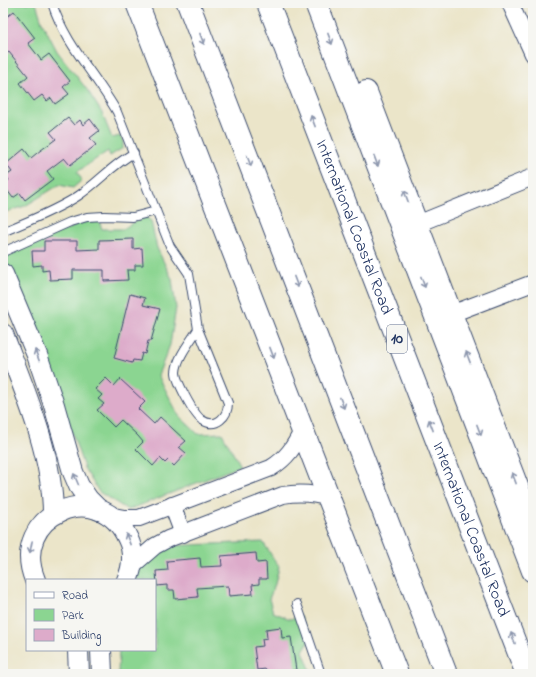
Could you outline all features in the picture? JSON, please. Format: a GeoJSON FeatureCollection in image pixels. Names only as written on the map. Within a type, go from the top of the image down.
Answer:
{"type":"FeatureCollection","features":[{"type":"Feature","properties":{"kind":"main road"},"geometry":{"type":"LineString","coordinates":[[137,3],[397,674]]}},
{"type":"Feature","properties":{"kind":"main road"},"geometry":{"type":"LineString","coordinates":[[151,3],[315,424],[410,674]]}},
{"type":"Feature","properties":{"kind":"main road"},"geometry":{"type":"LineString","coordinates":[[188,3],[446,674]]}},
{"type":"Feature","properties":{"kind":"main road","name":"International Coastal Road"},"geometry":{"type":"LineString","coordinates":[[268,3],[527,674]]}},
{"type":"Feature","properties":{"kind":"main road"},"geometry":{"type":"LineString","coordinates":[[316,3],[533,571]]}},
{"type":"Feature","properties":{"kind":"main road"},"geometry":{"type":"LineString","coordinates":[[332,3],[451,314],[531,517]]}},
{"type":"Feature","properties":{"kind":"street"},"geometry":{"type":"LineString","coordinates":[[510,3],[533,54]]}},
{"type":"Feature","properties":{"kind":"street"},"geometry":{"type":"LineString","coordinates":[[417,224],[533,177]]}},
{"type":"Feature","properties":{"kind":"street"},"geometry":{"type":"LineString","coordinates":[[3,274],[37,355],[54,405],[73,472],[79,486],[88,499],[118,522],[130,542],[129,573]]}},
{"type":"Feature","properties":{"kind":"street"},"geometry":{"type":"LineString","coordinates":[[451,314],[533,283]]}},
{"type":"Feature","properties":{"kind":"street"},"geometry":{"type":"LineString","coordinates":[[3,334],[33,415],[49,467],[53,490],[53,514]]}},
{"type":"Feature","properties":{"kind":"street"},"geometry":{"type":"LineString","coordinates":[[35,579],[30,561],[33,540],[41,525],[53,514],[76,506],[87,507],[124,518],[139,518],[272,468],[283,461],[292,451],[302,431]]}},
{"type":"Feature","properties":{"kind":"street"},"geometry":{"type":"LineString","coordinates":[[129,573],[155,546],[283,495],[298,493],[314,494],[329,498]]}},
{"type":"Feature","properties":{"kind":"street"},"geometry":{"type":"LineString","coordinates":[[172,505],[183,534]]}},
{"type":"Feature","properties":{"kind":"street"},"geometry":{"type":"LineString","coordinates":[[78,651],[78,674]]}},
{"type":"Feature","properties":{"kind":"street"},"geometry":{"type":"LineString","coordinates":[[101,651],[102,674]]}},
{"type":"Feature","properties":{"kind":"lane"},"geometry":{"type":"LineString","coordinates":[[52,3],[66,35],[106,92],[117,112],[170,246],[188,274],[198,328],[228,403],[228,411],[224,418],[217,422],[209,423],[201,420],[177,380],[178,364],[198,328]]}},
{"type":"Feature","properties":{"kind":"lane"},"geometry":{"type":"LineString","coordinates":[[3,232],[64,205],[93,185],[114,165],[134,153]]}},
{"type":"Feature","properties":{"kind":"lane"},"geometry":{"type":"LineString","coordinates":[[3,252],[70,222],[87,217],[133,217],[156,211]]}},
{"type":"Feature","properties":{"kind":"lane"},"geometry":{"type":"LineString","coordinates":[[297,604],[321,674]]}},
{"type":"Feature","properties":{"kind":"green space"},"geometry":{"type":"Polygon","coordinates":[[[3,3],[36,3],[42,22],[57,51],[88,91],[102,113],[112,138],[120,136],[123,141],[123,148],[110,156],[108,151],[77,172],[82,180],[73,188],[59,185],[25,206],[3,213],[3,3]]]}},
{"type":"Feature","properties":{"kind":"green space"},"geometry":{"type":"Polygon","coordinates":[[[144,216],[151,221],[157,248],[172,279],[176,308],[170,345],[158,375],[179,416],[198,434],[222,433],[240,466],[128,510],[99,492],[84,468],[65,412],[8,270],[7,256],[19,247],[71,228],[85,217],[98,218],[102,229],[123,229],[144,216]]]}},
{"type":"Feature","properties":{"kind":"green space"},"geometry":{"type":"Polygon","coordinates":[[[263,542],[279,567],[275,584],[269,599],[273,612],[290,619],[301,616],[309,641],[303,651],[312,674],[118,674],[119,651],[156,651],[156,579],[136,579],[142,564],[162,546],[263,542]]]}},
{"type":"Feature","properties":{"kind":"building"},"geometry":{"type":"Polygon","coordinates":[[[14,11],[35,38],[28,43],[41,60],[49,54],[70,81],[63,87],[69,94],[55,104],[51,98],[47,101],[42,95],[34,101],[20,83],[28,76],[9,52],[3,56],[3,20],[14,11]]]}},
{"type":"Feature","properties":{"kind":"building"},"geometry":{"type":"Polygon","coordinates":[[[68,118],[74,125],[80,120],[83,125],[90,119],[99,131],[90,138],[96,145],[70,165],[64,158],[47,171],[53,179],[25,200],[20,193],[13,198],[3,185],[9,180],[6,176],[12,172],[6,164],[24,149],[31,158],[56,139],[50,132],[68,118]]]}},
{"type":"Feature","properties":{"kind":"building"},"geometry":{"type":"Polygon","coordinates":[[[133,239],[133,249],[142,248],[143,265],[135,265],[135,270],[127,270],[128,280],[104,281],[104,270],[73,270],[73,279],[50,280],[49,270],[42,271],[42,265],[33,266],[32,251],[44,251],[44,241],[77,241],[77,250],[99,249],[99,240],[133,239]]]}},
{"type":"Feature","properties":{"kind":"building"},"geometry":{"type":"Polygon","coordinates":[[[130,294],[145,298],[143,305],[160,309],[151,341],[148,341],[145,354],[142,353],[140,361],[133,360],[132,363],[114,358],[130,294]]]}},
{"type":"Feature","properties":{"kind":"building"},"geometry":{"type":"Polygon","coordinates":[[[106,378],[114,386],[120,379],[145,402],[138,409],[154,424],[160,417],[186,441],[179,447],[186,453],[174,466],[168,460],[165,463],[160,458],[153,466],[136,449],[143,442],[138,436],[121,420],[114,427],[97,410],[104,404],[98,399],[102,395],[95,389],[106,378]]]}},
{"type":"Feature","properties":{"kind":"building"},"geometry":{"type":"Polygon","coordinates":[[[256,553],[257,563],[266,562],[267,579],[259,579],[259,584],[252,585],[253,594],[229,596],[228,586],[197,588],[198,597],[175,599],[174,590],[167,590],[167,585],[157,586],[156,571],[168,570],[167,561],[200,558],[201,567],[222,566],[221,556],[256,553]]]}},
{"type":"Feature","properties":{"kind":"building"},"geometry":{"type":"Polygon","coordinates":[[[281,627],[282,638],[291,637],[296,670],[287,671],[287,674],[267,674],[266,669],[257,670],[254,647],[263,646],[262,639],[267,638],[266,629],[281,627]]]}}]}
